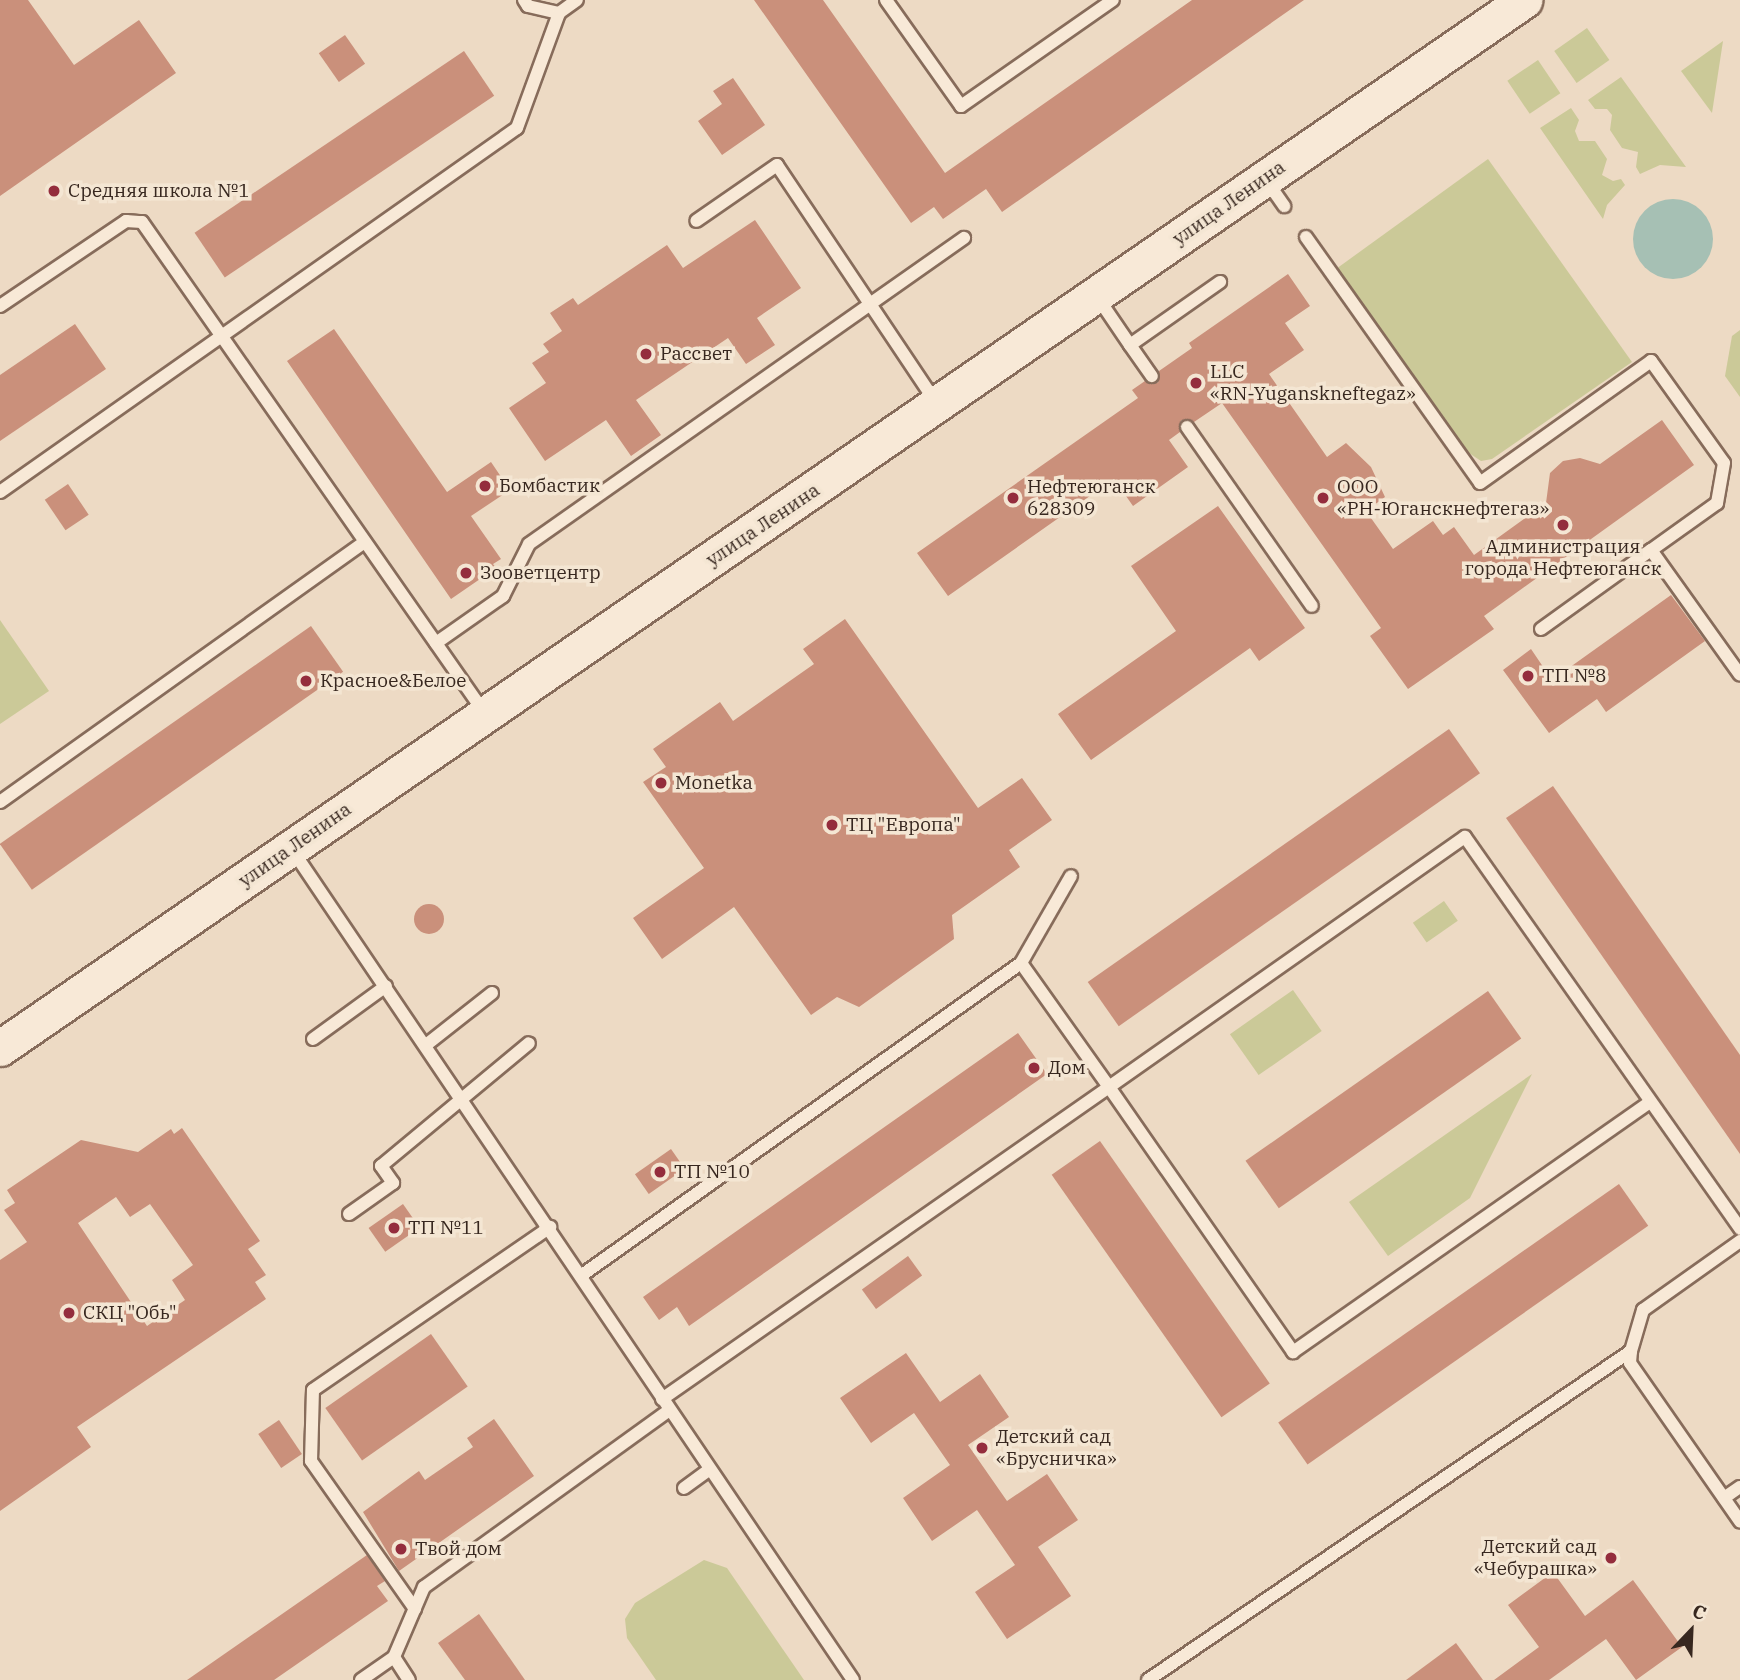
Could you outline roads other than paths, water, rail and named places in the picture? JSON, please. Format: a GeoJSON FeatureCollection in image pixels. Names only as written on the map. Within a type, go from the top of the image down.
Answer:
{"type":"FeatureCollection","features":[{"type":"Feature","properties":{"kind":"main road","name":"улица Ленина"},"geometry":{"type":"LineString","coordinates":[[0,1048],[1096,295],[1274,192],[1486,11],[1524,0]]}},
{"type":"Feature","properties":{"kind":"lane"},"geometry":{"type":"LineString","coordinates":[[524,0],[528,6],[559,13]]}},
{"type":"Feature","properties":{"kind":"lane"},"geometry":{"type":"LineString","coordinates":[[0,492],[517,128],[559,13],[578,0]]}},
{"type":"Feature","properties":{"kind":"lane"},"geometry":{"type":"LineString","coordinates":[[886,0],[961,106],[1113,0]]}},
{"type":"Feature","properties":{"kind":"lane"},"geometry":{"type":"LineString","coordinates":[[696,220],[777,165],[938,404]]}},
{"type":"Feature","properties":{"kind":"lane"},"geometry":{"type":"LineString","coordinates":[[0,306],[126,220],[142,222],[485,713]]}},
{"type":"Feature","properties":{"kind":"lane"},"geometry":{"type":"LineString","coordinates":[[1306,237],[1480,483],[1651,361],[1724,463],[1717,503],[1541,629]]}},
{"type":"Feature","properties":{"kind":"lane"},"geometry":{"type":"LineString","coordinates":[[436,643],[503,596],[529,544],[964,238]]}},
{"type":"Feature","properties":{"kind":"lane"},"geometry":{"type":"LineString","coordinates":[[1130,345],[1220,282]]}},
{"type":"Feature","properties":{"kind":"lane"},"geometry":{"type":"LineString","coordinates":[[1096,295],[1152,376]]}},
{"type":"Feature","properties":{"kind":"lane"},"geometry":{"type":"LineString","coordinates":[[1187,427],[1312,606]]}},
{"type":"Feature","properties":{"kind":"lane"},"geometry":{"type":"LineString","coordinates":[[0,802],[365,541]]}},
{"type":"Feature","properties":{"kind":"lane"},"geometry":{"type":"LineString","coordinates":[[1651,550],[1740,675]]}},
{"type":"Feature","properties":{"kind":"lane"},"geometry":{"type":"LineString","coordinates":[[361,1680],[394,1657],[424,1587],[666,1405],[1109,1087],[1465,837],[1648,1103],[1740,1229]]}},
{"type":"Feature","properties":{"kind":"lane"},"geometry":{"type":"LineString","coordinates":[[291,848],[551,1227],[666,1405],[853,1680]]}},
{"type":"Feature","properties":{"kind":"lane"},"geometry":{"type":"LineString","coordinates":[[582,1275],[1021,963],[1071,876]]}},
{"type":"Feature","properties":{"kind":"lane"},"geometry":{"type":"LineString","coordinates":[[1021,963],[1293,1352],[1648,1103]]}},
{"type":"Feature","properties":{"kind":"lane"},"geometry":{"type":"LineString","coordinates":[[313,1039],[386,986]]}},
{"type":"Feature","properties":{"kind":"lane"},"geometry":{"type":"LineString","coordinates":[[426,1045],[492,993]]}},
{"type":"Feature","properties":{"kind":"lane"},"geometry":{"type":"LineString","coordinates":[[349,1214],[393,1183],[381,1166],[529,1043]]}},
{"type":"Feature","properties":{"kind":"lane"},"geometry":{"type":"LineString","coordinates":[[415,1609],[311,1461],[313,1390],[551,1227]]}},
{"type":"Feature","properties":{"kind":"lane"},"geometry":{"type":"LineString","coordinates":[[1740,1241],[1643,1310],[1630,1363],[1740,1521]]}},
{"type":"Feature","properties":{"kind":"lane"},"geometry":{"type":"LineString","coordinates":[[1148,1680],[1631,1351]]}},
{"type":"Feature","properties":{"kind":"lane"},"geometry":{"type":"LineString","coordinates":[[684,1488],[710,1469]]}},
{"type":"Feature","properties":{"kind":"lane"},"geometry":{"type":"LineString","coordinates":[[1724,1498],[1740,1487]]}},
{"type":"Feature","properties":{"kind":"lane"},"geometry":{"type":"LineString","coordinates":[[394,1657],[410,1680]]}},
{"type":"Feature","properties":{"kind":"place","name":"Средняя школа №1"},"geometry":{"type":"Point","coordinates":[54,191]}},
{"type":"Feature","properties":{"kind":"place","name":"Рассвет"},"geometry":{"type":"Point","coordinates":[646,354]}},
{"type":"Feature","properties":{"kind":"place","name":"LLC «RN-Yuganskneftegaz»"},"geometry":{"type":"Point","coordinates":[1196,383]}},
{"type":"Feature","properties":{"kind":"place","name":"Бомбастик"},"geometry":{"type":"Point","coordinates":[485,486]}},
{"type":"Feature","properties":{"kind":"place","name":"Нефтеюганск 628309"},"geometry":{"type":"Point","coordinates":[1013,498]}},
{"type":"Feature","properties":{"kind":"place","name":"ООО «РН-Юганскнефтегаз»"},"geometry":{"type":"Point","coordinates":[1323,498]}},
{"type":"Feature","properties":{"kind":"place","name":"Администрация города Нефтеюганск"},"geometry":{"type":"Point","coordinates":[1563,525]}},
{"type":"Feature","properties":{"kind":"place","name":"Зооветцентр"},"geometry":{"type":"Point","coordinates":[466,573]}},
{"type":"Feature","properties":{"kind":"place","name":"ТП №8"},"geometry":{"type":"Point","coordinates":[1528,676]}},
{"type":"Feature","properties":{"kind":"place","name":"Красное&Белое"},"geometry":{"type":"Point","coordinates":[306,681]}},
{"type":"Feature","properties":{"kind":"place","name":"Monetka"},"geometry":{"type":"Point","coordinates":[661,783]}},
{"type":"Feature","properties":{"kind":"place","name":"ТЦ \"Европа\""},"geometry":{"type":"Point","coordinates":[832,825]}},
{"type":"Feature","properties":{"kind":"place","name":"Дом"},"geometry":{"type":"Point","coordinates":[1034,1068]}},
{"type":"Feature","properties":{"kind":"place","name":"ТП №10"},"geometry":{"type":"Point","coordinates":[660,1172]}},
{"type":"Feature","properties":{"kind":"place","name":"ТП №11"},"geometry":{"type":"Point","coordinates":[394,1228]}},
{"type":"Feature","properties":{"kind":"place","name":"СКЦ \"Обь\""},"geometry":{"type":"Point","coordinates":[69,1313]}},
{"type":"Feature","properties":{"kind":"place","name":"Детский сад «Брусничка»"},"geometry":{"type":"Point","coordinates":[982,1448]}},
{"type":"Feature","properties":{"kind":"place","name":"Твой дом"},"geometry":{"type":"Point","coordinates":[401,1549]}},
{"type":"Feature","properties":{"kind":"place","name":"Детский сад «Чебурашка»"},"geometry":{"type":"Point","coordinates":[1611,1558]}}]}
